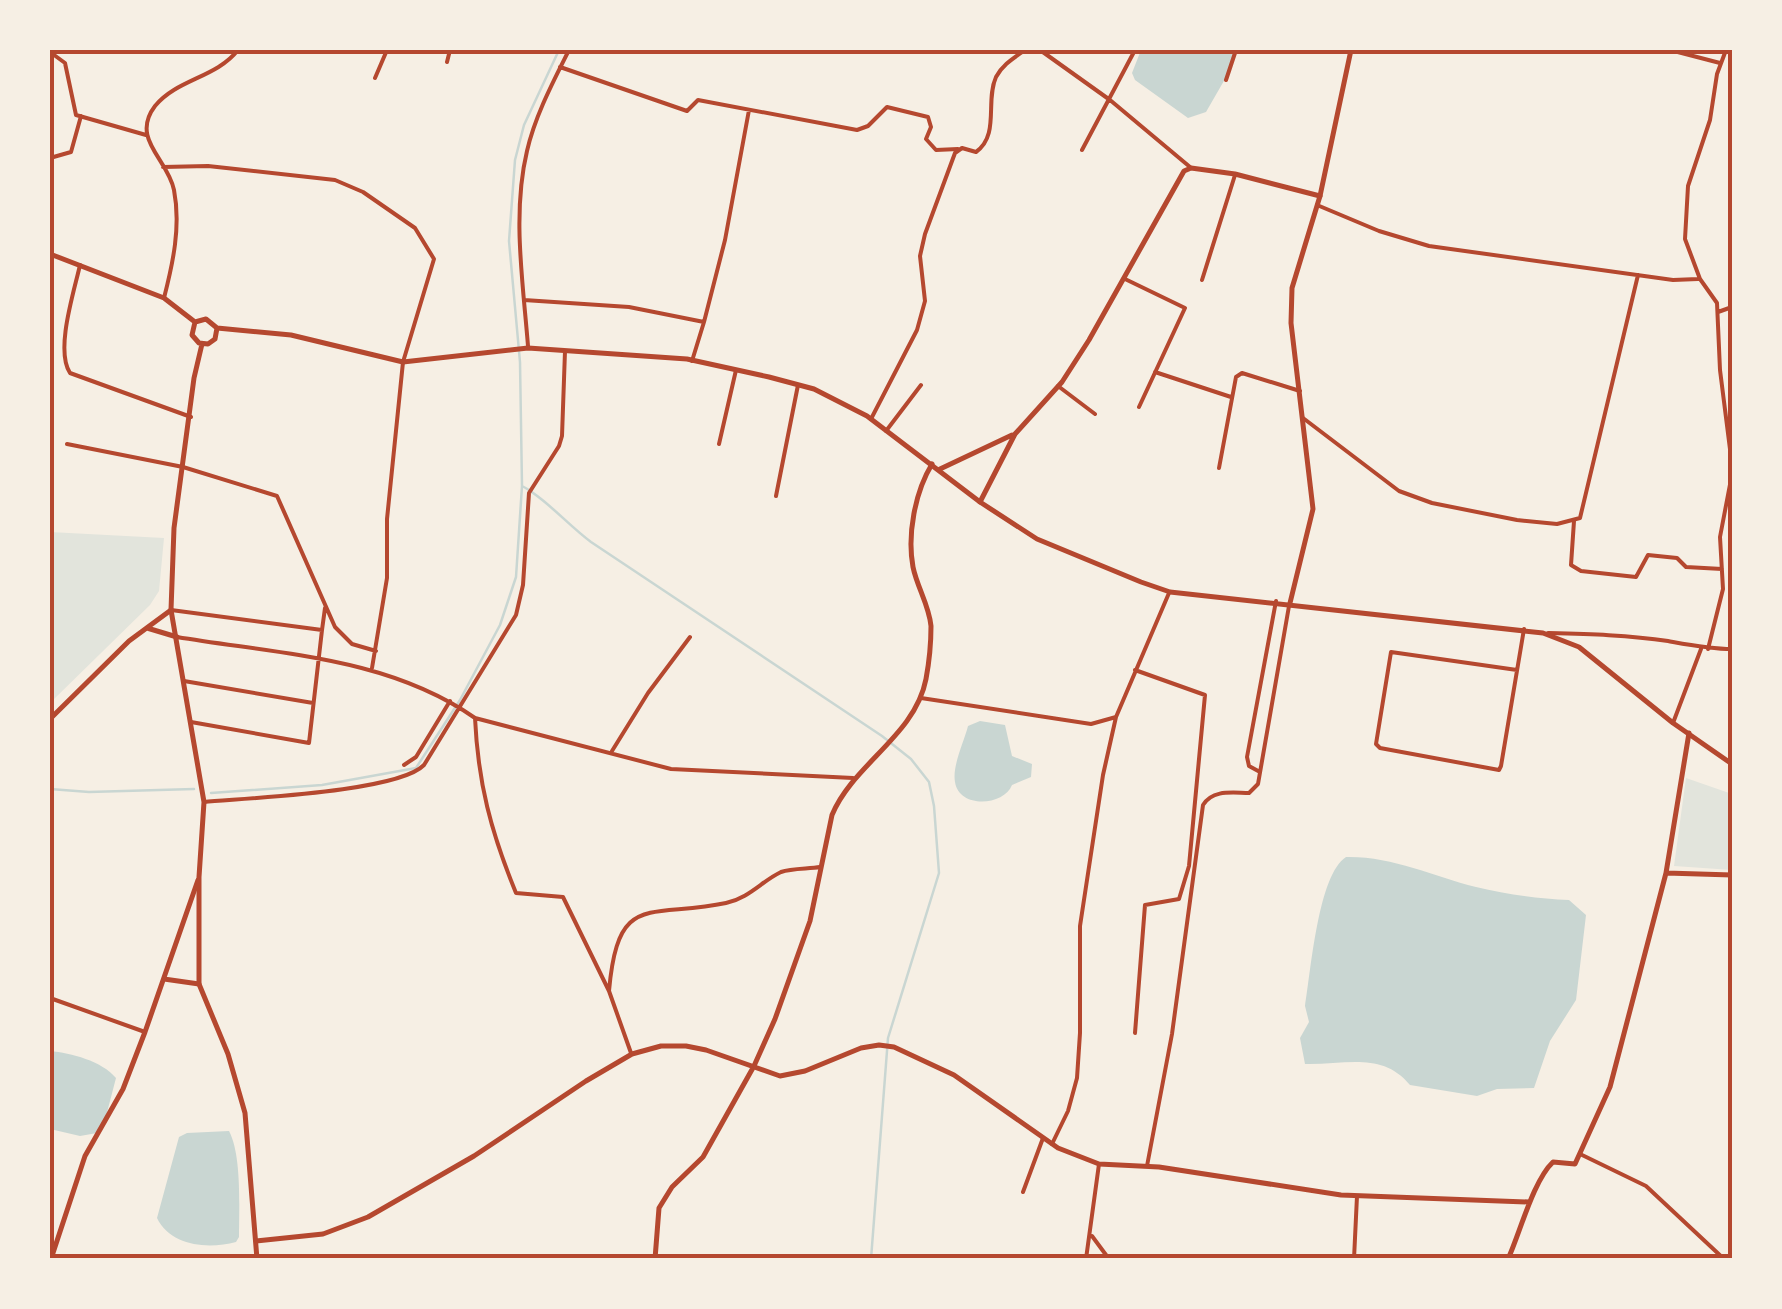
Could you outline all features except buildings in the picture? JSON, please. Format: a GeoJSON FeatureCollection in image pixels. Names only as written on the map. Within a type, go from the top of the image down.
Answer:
{"type":"FeatureCollection","features":[{"type":"Feature","properties":{"kind":"street"},"geometry":{"type":"LineString","coordinates":[[62,50],[76,115],[146,135]]}},
{"type":"Feature","properties":{"kind":"street"},"geometry":{"type":"LineString","coordinates":[[164,298],[176,224],[174,192],[146,135],[153,109],[165,96],[216,71],[238,50]]}},
{"type":"Feature","properties":{"kind":"street"},"geometry":{"type":"LineString","coordinates":[[375,78],[388,50]]}},
{"type":"Feature","properties":{"kind":"street"},"geometry":{"type":"LineString","coordinates":[[447,62],[450,50]]}},
{"type":"Feature","properties":{"kind":"street"},"geometry":{"type":"LineString","coordinates":[[524,349],[519,198],[531,136],[568,50]]}},
{"type":"Feature","properties":{"kind":"street"},"geometry":{"type":"LineString","coordinates":[[560,66],[687,110],[698,100],[857,130],[868,126],[887,107],[928,117],[931,127],[926,139],[936,150],[976,152],[990,135],[997,75],[1025,50]]}},
{"type":"Feature","properties":{"kind":"street"},"geometry":{"type":"LineString","coordinates":[[1040,50],[1110,100],[1191,168]]}},
{"type":"Feature","properties":{"kind":"street"},"geometry":{"type":"LineString","coordinates":[[1082,150],[1135,50]]}},
{"type":"Feature","properties":{"kind":"street"},"geometry":{"type":"LineString","coordinates":[[1226,80],[1236,50]]}},
{"type":"Feature","properties":{"kind":"street"},"geometry":{"type":"LineString","coordinates":[[1147,1166],[1172,1034],[1204,804],[1216,794],[1249,793],[1258,784],[1290,602],[1314,509],[1292,324],[1292,288],[1320,196],[1351,50]]}},
{"type":"Feature","properties":{"kind":"street"},"geometry":{"type":"LineString","coordinates":[[1670,50],[1720,63]]}},
{"type":"Feature","properties":{"kind":"street"},"geometry":{"type":"LineString","coordinates":[[1726,50],[1710,120],[1688,186],[1685,239],[1718,312],[1720,370],[1732,465]]}},
{"type":"Feature","properties":{"kind":"street"},"geometry":{"type":"LineString","coordinates":[[50,52],[65,63]]}},
{"type":"Feature","properties":{"kind":"street"},"geometry":{"type":"LineString","coordinates":[[692,360],[725,240],[749,110]]}},
{"type":"Feature","properties":{"kind":"street"},"geometry":{"type":"LineString","coordinates":[[50,158],[71,152],[80,116]]}},
{"type":"Feature","properties":{"kind":"street"},"geometry":{"type":"LineString","coordinates":[[871,419],[917,330],[925,301],[920,256],[924,234],[958,149]]}},
{"type":"Feature","properties":{"kind":"street"},"geometry":{"type":"LineString","coordinates":[[164,167],[208,166],[334,180],[362,192],[414,228],[428,244],[434,259],[404,362],[388,502],[387,578],[372,668]]}},
{"type":"Feature","properties":{"kind":"street"},"geometry":{"type":"LineString","coordinates":[[980,502],[1015,434],[1058,386],[1089,340],[1184,171],[1191,168],[1235,174],[1320,196]]}},
{"type":"Feature","properties":{"kind":"street"},"geometry":{"type":"LineString","coordinates":[[1202,280],[1235,174]]}},
{"type":"Feature","properties":{"kind":"street"},"geometry":{"type":"LineString","coordinates":[[1317,205],[1379,231],[1429,246],[1673,280],[1700,278]]}},
{"type":"Feature","properties":{"kind":"street"},"geometry":{"type":"LineString","coordinates":[[50,254],[164,298],[196,322],[209,320],[217,328],[291,336],[404,362],[524,349],[566,351],[692,360],[814,389],[871,419],[980,502],[1037,539],[1170,592],[1290,602],[1543,633],[1732,649]]}},
{"type":"Feature","properties":{"kind":"street"},"geometry":{"type":"LineString","coordinates":[[80,265],[64,345],[64,364],[70,373],[190,416]]}},
{"type":"Feature","properties":{"kind":"street"},"geometry":{"type":"LineString","coordinates":[[1303,418],[1399,491],[1432,503],[1517,520],[1558,524],[1580,518],[1638,275]]}},
{"type":"Feature","properties":{"kind":"street"},"geometry":{"type":"LineString","coordinates":[[1123,278],[1185,308],[1139,406]]}},
{"type":"Feature","properties":{"kind":"street"},"geometry":{"type":"LineString","coordinates":[[524,300],[628,307],[704,322]]}},
{"type":"Feature","properties":{"kind":"street"},"geometry":{"type":"LineString","coordinates":[[1718,312],[1732,307]]}},
{"type":"Feature","properties":{"kind":"street"},"geometry":{"type":"LineString","coordinates":[[196,322],[192,335],[202,344]]}},
{"type":"Feature","properties":{"kind":"street"},"geometry":{"type":"LineString","coordinates":[[202,344],[215,339],[217,328]]}},
{"type":"Feature","properties":{"kind":"street"},"geometry":{"type":"LineString","coordinates":[[202,344],[174,528],[170,610],[204,802],[199,984],[228,1054],[245,1112],[257,1259]]}},
{"type":"Feature","properties":{"kind":"street"},"geometry":{"type":"LineString","coordinates":[[204,802],[319,792],[410,776],[424,766],[516,615],[523,585],[529,494],[562,436],[566,351]]}},
{"type":"Feature","properties":{"kind":"street"},"geometry":{"type":"LineString","coordinates":[[719,444],[736,370]]}},
{"type":"Feature","properties":{"kind":"street"},"geometry":{"type":"LineString","coordinates":[[1155,372],[1232,398]]}},
{"type":"Feature","properties":{"kind":"street"},"geometry":{"type":"LineString","coordinates":[[1219,468],[1236,377],[1242,373],[1300,391]]}},
{"type":"Feature","properties":{"kind":"street"},"geometry":{"type":"LineString","coordinates":[[776,496],[798,385]]}},
{"type":"Feature","properties":{"kind":"street"},"geometry":{"type":"LineString","coordinates":[[886,430],[921,385]]}},
{"type":"Feature","properties":{"kind":"street"},"geometry":{"type":"LineString","coordinates":[[1058,386],[1095,414]]}},
{"type":"Feature","properties":{"kind":"street"},"geometry":{"type":"LineString","coordinates":[[940,469],[1015,434]]}},
{"type":"Feature","properties":{"kind":"street"},"geometry":{"type":"LineString","coordinates":[[68,444],[183,467],[276,496],[335,627],[352,644],[376,651]]}},
{"type":"Feature","properties":{"kind":"street"},"geometry":{"type":"LineString","coordinates":[[655,1259],[659,1208],[672,1188],[703,1157],[754,1066],[775,1019],[810,920],[832,815],[854,778],[887,747],[921,698],[931,627],[913,569],[911,538],[923,478],[932,464]]}},
{"type":"Feature","properties":{"kind":"street"},"geometry":{"type":"LineString","coordinates":[[1673,722],[1705,649],[1724,589],[1720,537],[1732,474]]}},
{"type":"Feature","properties":{"kind":"street"},"geometry":{"type":"LineString","coordinates":[[1574,520],[1571,565],[1581,571],[1636,578],[1648,555],[1677,558],[1686,567],[1722,569]]}},
{"type":"Feature","properties":{"kind":"street"},"geometry":{"type":"LineString","coordinates":[[1052,1144],[1068,1111],[1077,1078],[1084,890],[1116,717],[1170,592]]}},
{"type":"Feature","properties":{"kind":"street"},"geometry":{"type":"LineString","coordinates":[[1260,772],[1249,766],[1247,756],[1276,601]]}},
{"type":"Feature","properties":{"kind":"street"},"geometry":{"type":"LineString","coordinates":[[191,722],[309,744],[326,603]]}},
{"type":"Feature","properties":{"kind":"street"},"geometry":{"type":"LineString","coordinates":[[50,719],[129,641],[170,610],[322,630]]}},
{"type":"Feature","properties":{"kind":"street"},"geometry":{"type":"LineString","coordinates":[[147,628],[177,637],[372,668],[450,700],[474,718],[671,769],[854,778]]}},
{"type":"Feature","properties":{"kind":"street"},"geometry":{"type":"LineString","coordinates":[[1518,670],[1391,652],[1376,744],[1380,748],[1499,770],[1518,670],[1524,630]]}},
{"type":"Feature","properties":{"kind":"street"},"geometry":{"type":"LineString","coordinates":[[1543,633],[1579,647],[1732,764]]}},
{"type":"Feature","properties":{"kind":"street"},"geometry":{"type":"LineString","coordinates":[[612,752],[648,693],[690,636]]}},
{"type":"Feature","properties":{"kind":"street"},"geometry":{"type":"LineString","coordinates":[[1135,670],[1206,695],[1189,866],[1179,899],[1145,905],[1135,1033]]}},
{"type":"Feature","properties":{"kind":"street"},"geometry":{"type":"LineString","coordinates":[[184,681],[314,703]]}},
{"type":"Feature","properties":{"kind":"street"},"geometry":{"type":"LineString","coordinates":[[921,698],[1091,724],[1116,717]]}},
{"type":"Feature","properties":{"kind":"street"},"geometry":{"type":"LineString","coordinates":[[404,765],[416,757],[450,700]]}},
{"type":"Feature","properties":{"kind":"street"},"geometry":{"type":"LineString","coordinates":[[474,718],[476,757],[492,834],[516,892],[563,897],[609,991],[632,1054]]}},
{"type":"Feature","properties":{"kind":"street"},"geometry":{"type":"LineString","coordinates":[[1508,1259],[1529,1202],[1548,1166],[1554,1162],[1575,1164],[1610,1087],[1666,873],[1688,734]]}},
{"type":"Feature","properties":{"kind":"street"},"geometry":{"type":"LineString","coordinates":[[609,991],[619,932],[633,919],[728,902],[755,892],[782,872],[820,867]]}},
{"type":"Feature","properties":{"kind":"street"},"geometry":{"type":"LineString","coordinates":[[1666,873],[1732,875]]}},
{"type":"Feature","properties":{"kind":"street"},"geometry":{"type":"LineString","coordinates":[[51,1259],[86,1156],[123,1089],[199,877]]}},
{"type":"Feature","properties":{"kind":"street"},"geometry":{"type":"LineString","coordinates":[[164,979],[199,984]]}},
{"type":"Feature","properties":{"kind":"street"},"geometry":{"type":"LineString","coordinates":[[50,998],[145,1032]]}},
{"type":"Feature","properties":{"kind":"street"},"geometry":{"type":"LineString","coordinates":[[256,1241],[323,1234],[368,1217],[447,1172],[586,1080],[632,1054],[661,1046],[686,1046],[780,1076],[879,1045],[944,1069],[1052,1144],[1099,1164],[1147,1166],[1357,1196],[1529,1202]]}},
{"type":"Feature","properties":{"kind":"street"},"geometry":{"type":"LineString","coordinates":[[1023,1192],[1044,1138]]}},
{"type":"Feature","properties":{"kind":"street"},"geometry":{"type":"LineString","coordinates":[[1579,1154],[1646,1186],[1724,1259]]}},
{"type":"Feature","properties":{"kind":"street"},"geometry":{"type":"LineString","coordinates":[[1086,1259],[1099,1164]]}},
{"type":"Feature","properties":{"kind":"street"},"geometry":{"type":"LineString","coordinates":[[1354,1259],[1357,1196]]}},
{"type":"Feature","properties":{"kind":"street"},"geometry":{"type":"LineString","coordinates":[[1092,1236],[1109,1259]]}},
{"type":"Feature","properties":{"kind":"shaded area"},"geometry":{"type":"Polygon","coordinates":[[[1141,50],[1236,50],[1206,112],[1188,118],[1135,80],[1132,73],[1141,50]]]}},
{"type":"Feature","properties":{"kind":"shaded area"},"geometry":{"type":"Polygon","coordinates":[[[50,532],[164,538],[159,591],[150,605],[50,703],[50,532]]]}},
{"type":"Feature","properties":{"kind":"shaded area"},"geometry":{"type":"Polygon","coordinates":[[[980,721],[1005,725],[1012,756],[1032,764],[1031,777],[1012,785],[1000,797],[982,802],[964,797],[955,782],[968,726],[980,721]]]}},
{"type":"Feature","properties":{"kind":"shaded area"},"geometry":{"type":"Polygon","coordinates":[[[1686,778],[1732,794],[1732,870],[1674,866],[1686,778]]]}},
{"type":"Feature","properties":{"kind":"shaded area"},"geometry":{"type":"Polygon","coordinates":[[[1346,857],[1396,863],[1499,892],[1569,900],[1586,915],[1576,1000],[1550,1041],[1534,1088],[1497,1089],[1477,1096],[1410,1085],[1399,1074],[1375,1064],[1305,1064],[1300,1038],[1309,1022],[1305,1006],[1317,925],[1329,883],[1346,857]]]}},
{"type":"Feature","properties":{"kind":"shaded area"},"geometry":{"type":"Polygon","coordinates":[[[50,1051],[86,1059],[116,1078],[104,1124],[97,1133],[80,1136],[50,1129],[50,1051]]]}},
{"type":"Feature","properties":{"kind":"shaded area"},"geometry":{"type":"Polygon","coordinates":[[[229,1131],[238,1168],[239,1237],[236,1242],[214,1245],[181,1240],[163,1228],[157,1218],[179,1137],[187,1133],[229,1131]]]}},
{"type":"Feature","properties":{"kind":"waterway"},"geometry":{"type":"LineString","coordinates":[[211,793],[322,785],[416,768],[460,700],[500,625],[516,577],[522,486],[520,362],[509,241],[515,160],[524,125],[559,50]]}},
{"type":"Feature","properties":{"kind":"waterway"},"geometry":{"type":"LineString","coordinates":[[522,486],[591,542],[882,736],[911,759],[929,782],[939,873],[888,1038],[871,1259]]}},
{"type":"Feature","properties":{"kind":"waterway"},"geometry":{"type":"LineString","coordinates":[[50,789],[194,789]]}}]}
